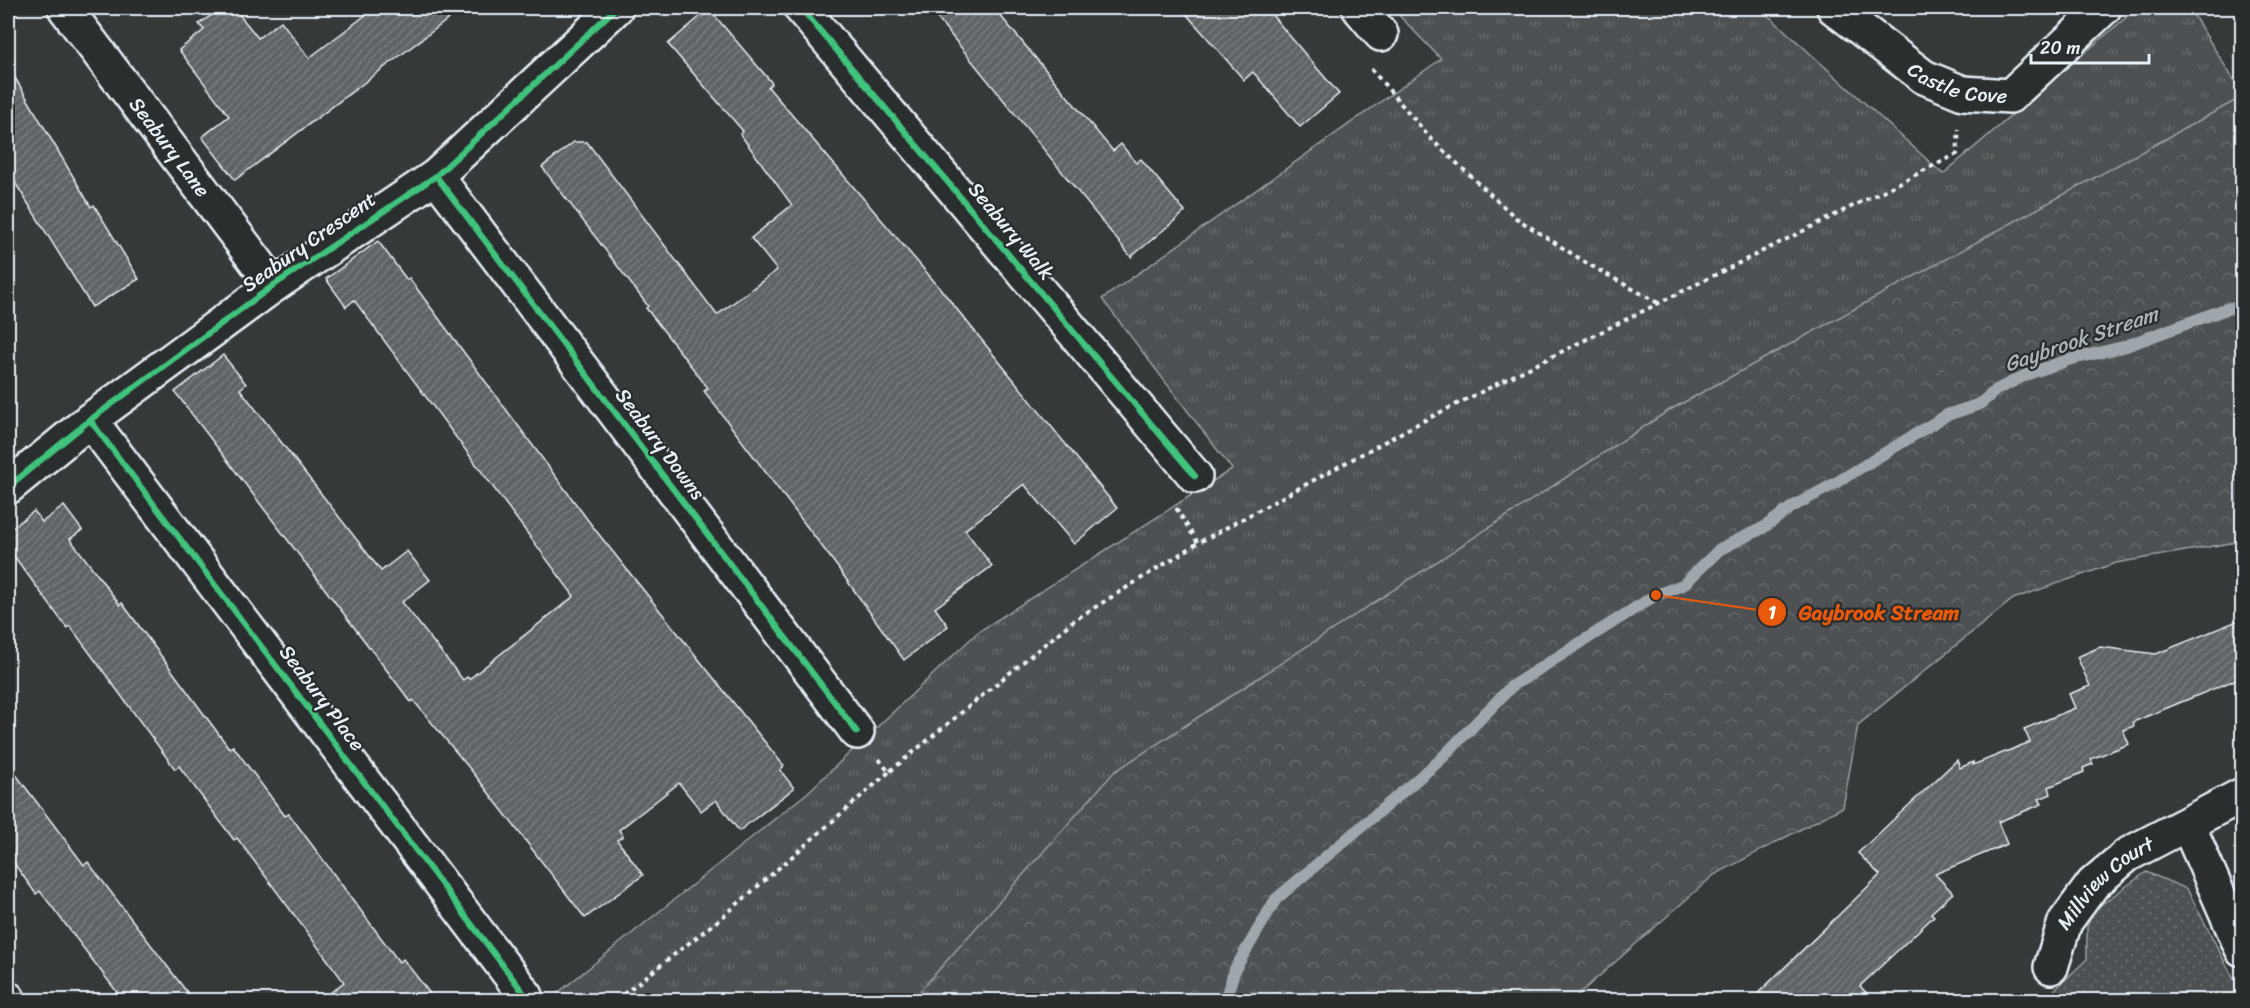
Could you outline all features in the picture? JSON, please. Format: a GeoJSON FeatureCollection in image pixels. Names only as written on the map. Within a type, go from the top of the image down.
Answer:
{"type":"FeatureCollection","features":[{"type":"Feature","properties":{"kind":"street","name":"Seabury Lane"},"geometry":{"type":"LineString","coordinates":[[65,8],[274,285]]}},
{"type":"Feature","properties":{"kind":"street","name":"Seabury Crescent"},"geometry":{"type":"LineString","coordinates":[[8,487],[90,420],[274,285],[436,176],[616,8]]}},
{"type":"Feature","properties":{"kind":"street","name":"Seabury Walk"},"geometry":{"type":"LineString","coordinates":[[801,8],[1195,476]]}},
{"type":"Feature","properties":{"kind":"street"},"geometry":{"type":"LineString","coordinates":[[1359,8],[1381,34]]}},
{"type":"Feature","properties":{"kind":"street","name":"Castle Cove"},"geometry":{"type":"LineString","coordinates":[[1834,8],[1924,76],[1963,93],[2010,96],[2104,8]]}},
{"type":"Feature","properties":{"kind":"street","name":"Seabury Downs"},"geometry":{"type":"LineString","coordinates":[[436,176],[857,732]]}},
{"type":"Feature","properties":{"kind":"street","name":"Seabury Place"},"geometry":{"type":"LineString","coordinates":[[90,420],[526,996]]}},
{"type":"Feature","properties":{"kind":"street","name":"Millview Court"},"geometry":{"type":"LineString","coordinates":[[2051,968],[2065,922],[2093,884],[2127,855],[2242,795]]}},
{"type":"Feature","properties":{"kind":"street"},"geometry":{"type":"LineString","coordinates":[[2188,825],[2242,949]]}},
{"type":"Feature","properties":{"kind":"path"},"geometry":{"type":"LineString","coordinates":[[1381,34],[1371,70],[1433,141],[1516,218],[1587,264],[1658,303]]}},
{"type":"Feature","properties":{"kind":"path"},"geometry":{"type":"LineString","coordinates":[[616,1000],[725,915],[889,772],[1073,621],[1198,543],[1419,423],[1957,154],[1963,93]]}},
{"type":"Feature","properties":{"kind":"path"},"geometry":{"type":"LineString","coordinates":[[1195,476],[1173,503],[1198,543]]}},
{"type":"Feature","properties":{"kind":"path"},"geometry":{"type":"LineString","coordinates":[[857,732],[889,772]]}},
{"type":"Feature","properties":{"kind":"green space"},"geometry":{"type":"Polygon","coordinates":[[[1392,8],[1760,8],[1943,174],[2137,8],[2189,8],[2242,93],[2242,97],[1668,411],[1114,772],[912,1000],[549,1000],[807,793],[978,632],[1232,469],[1102,299],[1441,59],[1392,8]]]}},
{"type":"Feature","properties":{"kind":"green space"},"geometry":{"type":"Polygon","coordinates":[[[2216,75],[2242,106],[2242,541],[2116,563],[2013,599],[1858,725],[1843,807],[1714,875],[1572,1000],[790,1000],[1199,610],[2216,75]]]}},
{"type":"Feature","properties":{"kind":"green space"},"geometry":{"type":"Polygon","coordinates":[[[2146,872],[2187,889],[2242,995],[2242,1000],[2044,1000],[2087,959],[2087,926],[2095,909],[2146,872]]]}},
{"type":"Feature","properties":{"kind":"building"},"geometry":{"type":"Polygon","coordinates":[[[222,8],[234,8],[258,38],[281,21],[309,58],[375,8],[463,8],[235,180],[202,137],[229,116],[179,50],[204,30],[199,24],[222,8]]]}},
{"type":"Feature","properties":{"kind":"building"},"geometry":{"type":"Polygon","coordinates":[[[929,8],[994,8],[1113,151],[1121,144],[1136,163],[1141,159],[1185,212],[1131,257],[929,8]]]}},
{"type":"Feature","properties":{"kind":"building"},"geometry":{"type":"Polygon","coordinates":[[[1181,8],[1266,8],[1339,94],[1300,127],[1253,72],[1244,80],[1181,8]]]}},
{"type":"Feature","properties":{"kind":"building"},"geometry":{"type":"Polygon","coordinates":[[[709,9],[772,83],[768,87],[939,287],[1117,508],[1074,544],[1024,484],[965,530],[992,566],[935,608],[948,626],[904,660],[833,561],[704,391],[708,388],[646,308],[648,306],[542,167],[574,142],[587,142],[717,315],[777,270],[751,238],[792,205],[740,134],[743,131],[668,44],[709,9]]]}},
{"type":"Feature","properties":{"kind":"building"},"geometry":{"type":"Polygon","coordinates":[[[8,66],[91,207],[94,205],[139,279],[92,307],[8,171],[8,66]]]}},
{"type":"Feature","properties":{"kind":"building"},"geometry":{"type":"Polygon","coordinates":[[[378,241],[407,280],[409,278],[593,527],[784,766],[780,770],[794,788],[739,831],[716,800],[701,811],[679,783],[619,830],[623,836],[617,840],[643,875],[585,918],[475,775],[413,700],[411,702],[175,392],[223,355],[246,384],[240,389],[381,571],[407,551],[430,580],[402,602],[463,680],[467,677],[469,679],[574,596],[354,300],[346,307],[326,279],[378,241]]]}},
{"type":"Feature","properties":{"kind":"building"},"geometry":{"type":"Polygon","coordinates":[[[64,506],[82,530],[70,539],[120,605],[122,603],[229,748],[233,746],[285,816],[289,814],[399,962],[403,959],[435,1000],[321,1000],[344,982],[237,838],[234,840],[179,766],[175,769],[70,626],[67,628],[8,548],[8,531],[34,511],[42,522],[64,506]]]}},
{"type":"Feature","properties":{"kind":"building"},"geometry":{"type":"Polygon","coordinates":[[[2242,619],[2242,677],[2133,722],[2134,726],[2123,730],[2129,744],[2091,759],[2093,764],[2083,768],[2084,772],[2049,787],[2051,794],[2039,799],[2042,804],[1998,822],[2007,844],[1935,874],[1953,893],[1931,913],[1934,916],[1860,986],[1873,1000],[1751,1000],[1880,875],[1858,853],[1957,760],[1960,768],[1973,762],[1973,765],[2030,742],[2024,729],[2075,708],[2069,694],[2090,686],[2077,657],[2100,647],[2156,654],[2242,619]]]}},
{"type":"Feature","properties":{"kind":"building"},"geometry":{"type":"Polygon","coordinates":[[[8,764],[84,865],[88,862],[193,1000],[123,1000],[40,891],[36,894],[8,855],[8,764]]]}},
{"type":"Feature","properties":{"kind":"waterway","name":"Gaybrook Stream"},"geometry":{"type":"LineString","coordinates":[[1225,1000],[1235,969],[1276,899],[1439,761],[1512,686],[1656,595],[1683,585],[1720,549],[1763,528],[1792,507],[1947,415],[1980,404],[1996,390],[2028,374],[2068,360],[2123,347],[2226,309],[2242,306]]}},
{"type":"Feature","properties":{"kind":"cycle path"},"geometry":{"type":"LineString","coordinates":[[8,487],[90,420],[274,285],[436,176],[616,8]]}},
{"type":"Feature","properties":{"kind":"cycle path"},"geometry":{"type":"LineString","coordinates":[[801,8],[1195,476]]}},
{"type":"Feature","properties":{"kind":"cycle path"},"geometry":{"type":"LineString","coordinates":[[436,176],[857,732]]}},
{"type":"Feature","properties":{"kind":"cycle path"},"geometry":{"type":"LineString","coordinates":[[90,420],[526,996]]}},
{"type":"Feature","properties":{"kind":"place","name":"Gaybrook Stream"},"geometry":{"type":"Point","coordinates":[1656,595]}}]}
